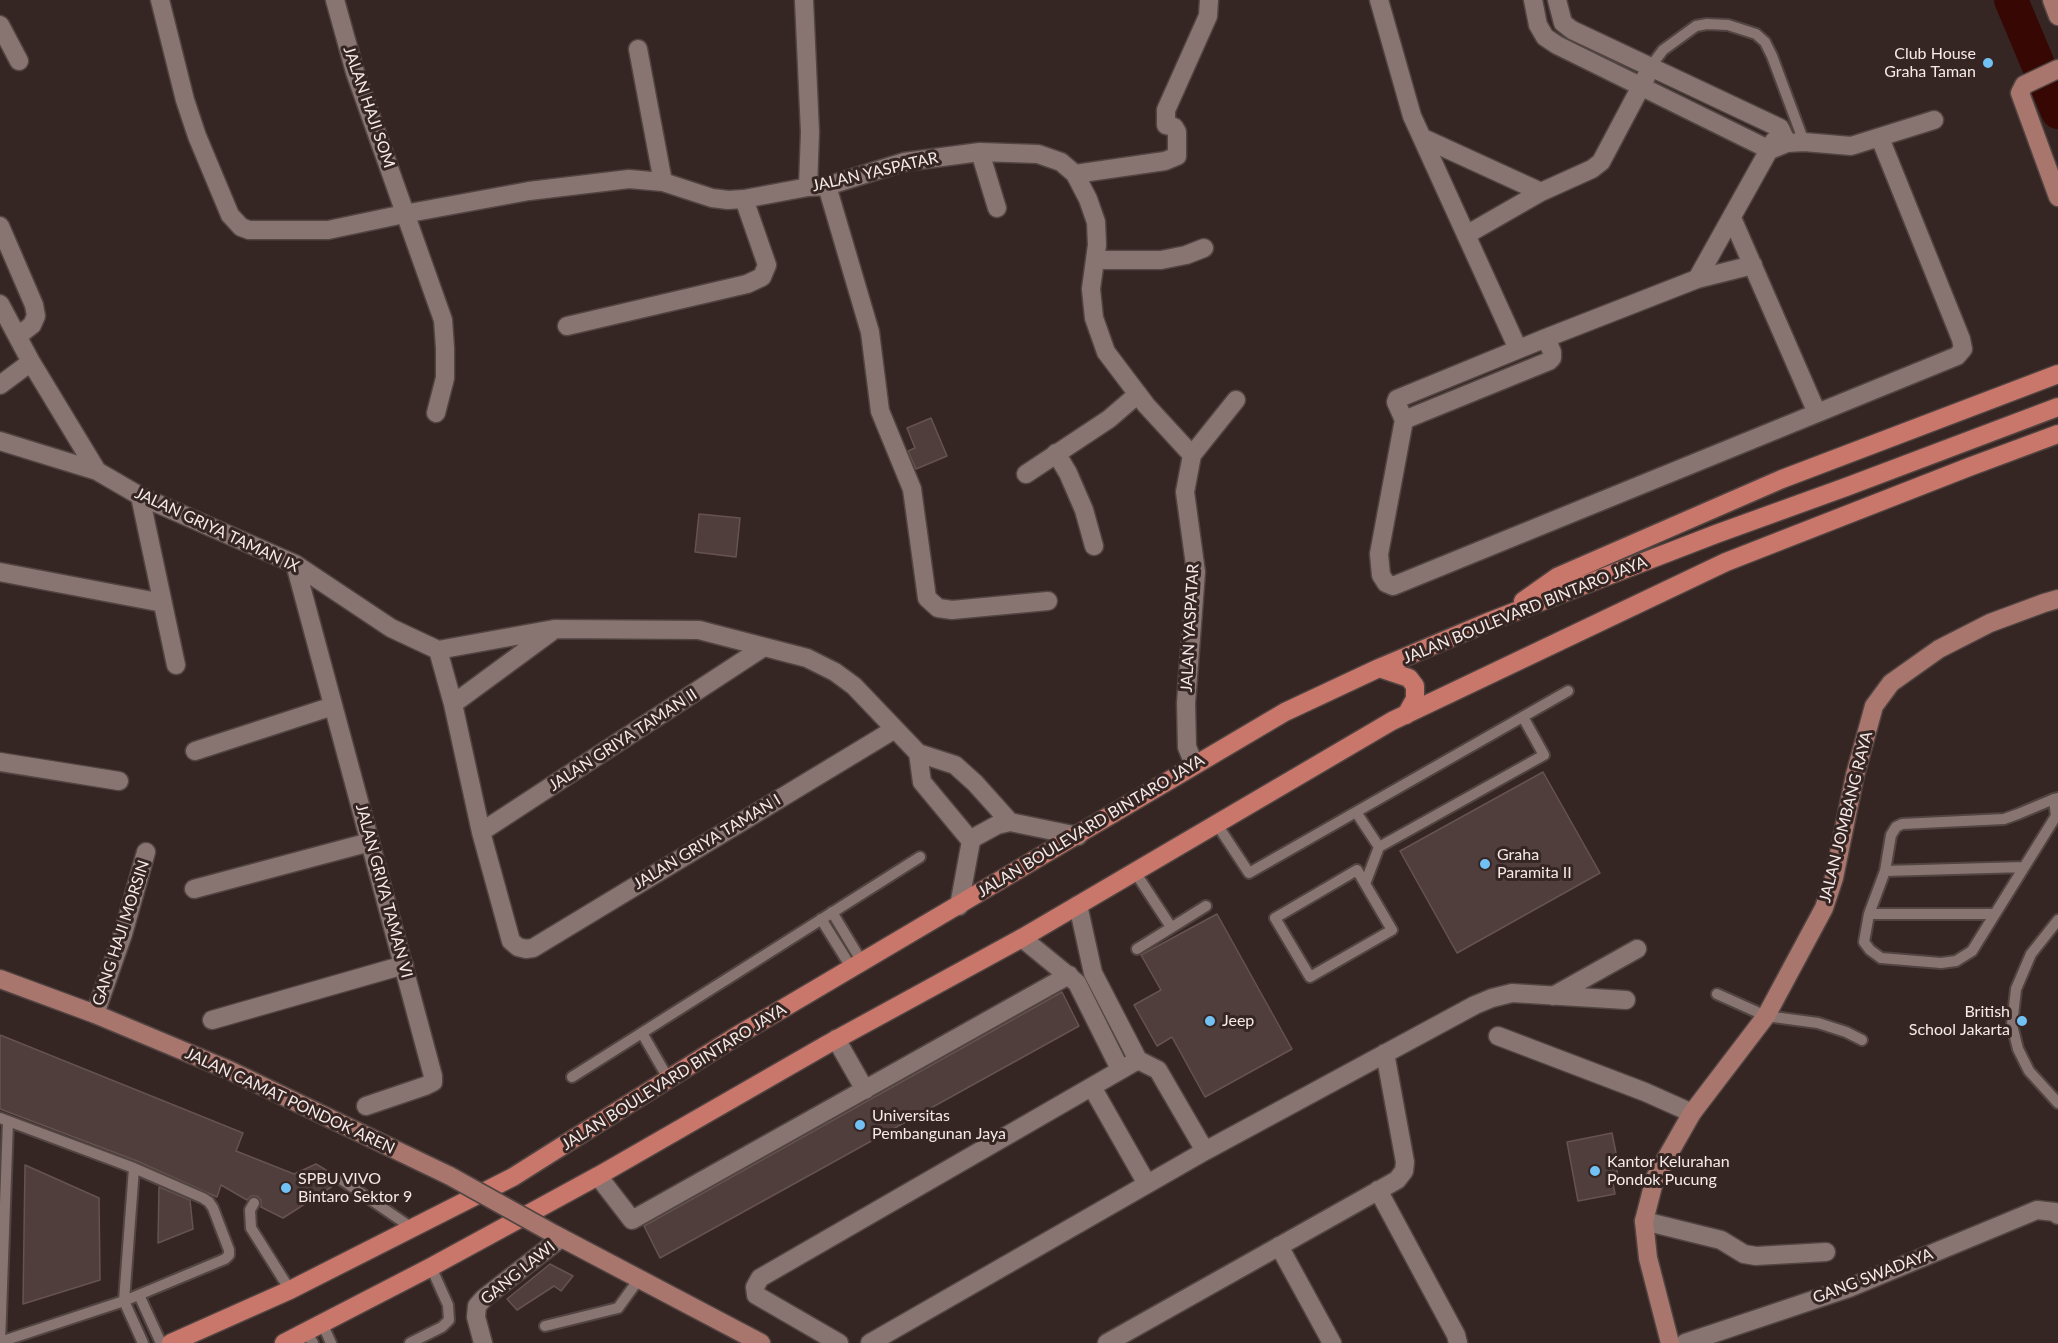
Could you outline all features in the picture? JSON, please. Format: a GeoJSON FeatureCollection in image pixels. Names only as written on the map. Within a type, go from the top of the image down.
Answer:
{"type":"FeatureCollection","features":[{"type":"Feature","properties":{"kind":"main road"},"geometry":{"type":"LineString","coordinates":[[2052,0],[2058,16]]}},
{"type":"Feature","properties":{"kind":"main road"},"geometry":{"type":"LineString","coordinates":[[2058,69],[2024,85],[2021,90],[2021,96],[2058,197]]}},
{"type":"Feature","properties":{"kind":"main road"},"geometry":{"type":"LineString","coordinates":[[1499,618],[1557,577],[1623,547],[1782,479],[2058,374]]}},
{"type":"Feature","properties":{"kind":"main road","name":"JALAN BOULEVARD BINTARO JAYA"},"geometry":{"type":"LineString","coordinates":[[171,1343],[290,1290],[513,1177],[738,1035],[1285,712],[1379,668],[1499,618],[1716,534],[2058,407]]}},
{"type":"Feature","properties":{"kind":"main road"},"geometry":{"type":"LineString","coordinates":[[284,1343],[314,1333],[598,1176],[831,1042],[1022,938],[1216,823],[1406,715],[1726,562],[2058,434]]}},
{"type":"Feature","properties":{"kind":"main road","name":"JALAN JOMBANG RAYA"},"geometry":{"type":"LineString","coordinates":[[1670,1343],[1648,1258],[1644,1221],[1655,1178],[1692,1113],[1766,1016],[1824,908],[1834,878],[1855,775],[1874,706],[1891,683],[1939,648],[1990,623],[2058,599]]}},
{"type":"Feature","properties":{"kind":"main road"},"geometry":{"type":"LineString","coordinates":[[1379,668],[1409,678],[1415,686],[1415,699],[1406,715]]}},
{"type":"Feature","properties":{"kind":"main road","name":"JALAN CAMAT PONDOK AREN"},"geometry":{"type":"LineString","coordinates":[[0,979],[95,1014],[229,1070],[450,1176],[557,1236],[761,1343]]}},
{"type":"Feature","properties":{"kind":"street","name":"JALAN YASPATAR"},"geometry":{"type":"LineString","coordinates":[[160,0],[185,100],[230,215],[241,227],[256,230],[328,230],[530,191],[596,182],[629,180],[663,182],[712,198],[744,199],[808,187],[827,186],[904,162],[980,152],[1038,154],[1060,162],[1075,174]]}},
{"type":"Feature","properties":{"kind":"street","name":"JALAN HAJI SOM"},"geometry":{"type":"LineString","coordinates":[[335,0],[355,72],[443,320],[446,348],[445,378],[436,414]]}},
{"type":"Feature","properties":{"kind":"street"},"geometry":{"type":"LineString","coordinates":[[804,0],[810,132],[808,187]]}},
{"type":"Feature","properties":{"kind":"street"},"geometry":{"type":"LineString","coordinates":[[1209,0],[1208,16],[1166,110],[1166,125],[1174,127],[1177,132],[1177,156],[1165,161],[1075,174],[1088,199],[1096,222],[1097,245],[1091,289],[1096,326],[1106,352],[1138,394],[1192,455],[1236,400]]}},
{"type":"Feature","properties":{"kind":"street"},"geometry":{"type":"LineString","coordinates":[[1379,0],[1412,116],[1518,349]]}},
{"type":"Feature","properties":{"kind":"street"},"geometry":{"type":"LineString","coordinates":[[1533,0],[1538,25],[1545,37],[1557,45],[1641,87],[1785,141],[1851,146],[1934,120]]}},
{"type":"Feature","properties":{"kind":"street"},"geometry":{"type":"LineString","coordinates":[[1557,0],[1563,23],[1572,30],[1651,66],[1785,141]]}},
{"type":"Feature","properties":{"kind":"street"},"geometry":{"type":"LineString","coordinates":[[0,25],[19,61]]}},
{"type":"Feature","properties":{"kind":"street"},"geometry":{"type":"LineString","coordinates":[[638,49],[663,182]]}},
{"type":"Feature","properties":{"kind":"street"},"geometry":{"type":"LineString","coordinates":[[1466,235],[1541,192],[1592,169],[1601,162],[1651,66]]}},
{"type":"Feature","properties":{"kind":"street"},"geometry":{"type":"LineString","coordinates":[[1423,138],[1541,192]]}},
{"type":"Feature","properties":{"kind":"street"},"geometry":{"type":"LineString","coordinates":[[1753,265],[1697,279],[1400,396],[1396,402],[1404,420],[1379,554],[1381,575],[1386,583],[1393,586],[1957,356],[1963,349],[1961,339],[1880,138]]}},
{"type":"Feature","properties":{"kind":"street"},"geometry":{"type":"LineString","coordinates":[[1697,279],[1732,218],[1785,141]]}},
{"type":"Feature","properties":{"kind":"street"},"geometry":{"type":"LineString","coordinates":[[980,152],[997,208]]}},
{"type":"Feature","properties":{"kind":"street"},"geometry":{"type":"LineString","coordinates":[[827,186],[870,332],[880,411],[912,489],[927,598],[938,608],[952,610],[1048,601]]}},
{"type":"Feature","properties":{"kind":"street"},"geometry":{"type":"LineString","coordinates":[[567,326],[747,284],[762,277],[767,265],[744,199]]}},
{"type":"Feature","properties":{"kind":"street"},"geometry":{"type":"LineString","coordinates":[[1732,218],[1817,413]]}},
{"type":"Feature","properties":{"kind":"street"},"geometry":{"type":"LineString","coordinates":[[0,226],[34,305],[36,316],[32,325],[18,336]]}},
{"type":"Feature","properties":{"kind":"street"},"geometry":{"type":"LineString","coordinates":[[1095,260],[1161,260],[1186,255],[1204,248]]}},
{"type":"Feature","properties":{"kind":"street"},"geometry":{"type":"LineString","coordinates":[[0,304],[31,362],[97,471]]}},
{"type":"Feature","properties":{"kind":"street"},"geometry":{"type":"LineString","coordinates":[[1404,420],[1549,362],[1552,352],[1546,338]]}},
{"type":"Feature","properties":{"kind":"street"},"geometry":{"type":"LineString","coordinates":[[0,385],[31,362]]}},
{"type":"Feature","properties":{"kind":"street"},"geometry":{"type":"LineString","coordinates":[[1026,474],[1109,418],[1138,394]]}},
{"type":"Feature","properties":{"kind":"street","name":"JALAN GRIYA TAMAN IX"},"geometry":{"type":"LineString","coordinates":[[0,441],[97,471],[140,496],[295,564],[391,628],[438,650]]}},
{"type":"Feature","properties":{"kind":"street"},"geometry":{"type":"LineString","coordinates":[[1056,453],[1076,491],[1094,546]]}},
{"type":"Feature","properties":{"kind":"street","name":"JALAN YASPATAR"},"geometry":{"type":"LineString","coordinates":[[1192,455],[1185,492],[1196,572],[1186,703],[1187,747],[1194,764]]}},
{"type":"Feature","properties":{"kind":"street"},"geometry":{"type":"LineString","coordinates":[[140,496],[176,665]]}},
{"type":"Feature","properties":{"kind":"street","name":"JALAN GRIYA TAMAN VI"},"geometry":{"type":"LineString","coordinates":[[295,564],[433,1076],[433,1082],[425,1086],[366,1106]]}},
{"type":"Feature","properties":{"kind":"street"},"geometry":{"type":"LineString","coordinates":[[0,572],[163,603]]}},
{"type":"Feature","properties":{"kind":"street"},"geometry":{"type":"LineString","coordinates":[[453,704],[554,629]]}},
{"type":"Feature","properties":{"kind":"street"},"geometry":{"type":"LineString","coordinates":[[481,832],[453,704],[438,650],[554,629],[699,630],[807,658],[835,672],[854,686],[918,753],[955,765],[975,783],[1010,822]]}},
{"type":"Feature","properties":{"kind":"street","name":"JALAN GRIYA TAMAN II"},"geometry":{"type":"LineString","coordinates":[[481,832],[764,647]]}},
{"type":"Feature","properties":{"kind":"street"},"geometry":{"type":"LineString","coordinates":[[195,751],[333,706]]}},
{"type":"Feature","properties":{"kind":"street","name":"JALAN GRIYA TAMAN I"},"geometry":{"type":"LineString","coordinates":[[481,832],[511,941],[518,947],[533,948],[895,729]]}},
{"type":"Feature","properties":{"kind":"street"},"geometry":{"type":"LineString","coordinates":[[918,753],[922,782],[971,841]]}},
{"type":"Feature","properties":{"kind":"street"},"geometry":{"type":"LineString","coordinates":[[0,762],[119,781]]}},
{"type":"Feature","properties":{"kind":"street"},"geometry":{"type":"LineString","coordinates":[[958,906],[971,841],[975,837],[997,825],[1010,822],[1078,836]]}},
{"type":"Feature","properties":{"kind":"street"},"geometry":{"type":"LineString","coordinates":[[194,889],[370,842]]}},
{"type":"Feature","properties":{"kind":"street","name":"GANG HAJI MORSIN"},"geometry":{"type":"LineString","coordinates":[[95,1014],[123,934],[147,852]]}},
{"type":"Feature","properties":{"kind":"street"},"geometry":{"type":"LineString","coordinates":[[1078,905],[1093,973],[1138,1060],[1158,1070],[1205,1150]]}},
{"type":"Feature","properties":{"kind":"street"},"geometry":{"type":"LineString","coordinates":[[1022,938],[1073,979],[1120,1069]]}},
{"type":"Feature","properties":{"kind":"street"},"geometry":{"type":"LineString","coordinates":[[1553,996],[1636,949]]}},
{"type":"Feature","properties":{"kind":"street"},"geometry":{"type":"LineString","coordinates":[[212,1020],[404,965]]}},
{"type":"Feature","properties":{"kind":"street"},"geometry":{"type":"LineString","coordinates":[[598,1176],[632,1220],[860,1093],[1073,979],[1093,973]]}},
{"type":"Feature","properties":{"kind":"street"},"geometry":{"type":"LineString","coordinates":[[870,1343],[1205,1150],[1474,1005],[1512,993],[1626,1000]]}},
{"type":"Feature","properties":{"kind":"street"},"geometry":{"type":"LineString","coordinates":[[1498,1036],[1645,1092],[1692,1113]]}},
{"type":"Feature","properties":{"kind":"street"},"geometry":{"type":"LineString","coordinates":[[831,1042],[860,1093]]}},
{"type":"Feature","properties":{"kind":"street"},"geometry":{"type":"LineString","coordinates":[[1107,1343],[1397,1180],[1404,1171],[1405,1162],[1385,1053]]}},
{"type":"Feature","properties":{"kind":"street"},"geometry":{"type":"LineString","coordinates":[[839,1343],[756,1295],[755,1287],[760,1278],[1138,1060]]}},
{"type":"Feature","properties":{"kind":"street"},"geometry":{"type":"LineString","coordinates":[[1092,1087],[1147,1184]]}},
{"type":"Feature","properties":{"kind":"street"},"geometry":{"type":"LineString","coordinates":[[1378,1190],[1456,1335],[1458,1343]]}},
{"type":"Feature","properties":{"kind":"street","name":"GANG SWADAYA"},"geometry":{"type":"LineString","coordinates":[[1685,1343],[1850,1288],[2037,1210],[2055,1212],[2058,1215]]}},
{"type":"Feature","properties":{"kind":"street"},"geometry":{"type":"LineString","coordinates":[[1644,1221],[1721,1240],[1744,1254],[1756,1256],[1826,1252]]}},
{"type":"Feature","properties":{"kind":"street","name":"GANG LAWI"},"geometry":{"type":"LineString","coordinates":[[483,1343],[476,1317],[477,1306],[557,1236]]}},
{"type":"Feature","properties":{"kind":"street"},"geometry":{"type":"LineString","coordinates":[[1279,1246],[1332,1343]]}},
{"type":"Feature","properties":{"kind":"lane"},"geometry":{"type":"LineString","coordinates":[[1651,66],[1663,50],[1696,27],[1707,24],[1728,25],[1756,34],[1765,42],[1772,56],[1785,141]]}},
{"type":"Feature","properties":{"kind":"lane"},"geometry":{"type":"LineString","coordinates":[[1216,823],[1249,873],[1568,691]]}},
{"type":"Feature","properties":{"kind":"lane"},"geometry":{"type":"LineString","coordinates":[[1365,884],[1379,847],[1544,755],[1523,717]]}},
{"type":"Feature","properties":{"kind":"lane"},"geometry":{"type":"LineString","coordinates":[[2056,798],[2057,815],[1972,951],[1956,961],[1941,963],[1881,958],[1870,950],[1864,942],[1869,914],[1885,871],[1891,835],[1896,827],[1902,824],[2004,819],[2056,798]]}},
{"type":"Feature","properties":{"kind":"lane"},"geometry":{"type":"LineString","coordinates":[[1356,812],[1379,847]]}},
{"type":"Feature","properties":{"kind":"lane"},"geometry":{"type":"LineString","coordinates":[[572,1077],[920,857]]}},
{"type":"Feature","properties":{"kind":"lane"},"geometry":{"type":"LineString","coordinates":[[1885,871],[2024,867]]}},
{"type":"Feature","properties":{"kind":"lane"},"geometry":{"type":"LineString","coordinates":[[1357,870],[1365,884],[1392,930],[1310,977],[1275,918],[1357,870]]}},
{"type":"Feature","properties":{"kind":"lane"},"geometry":{"type":"LineString","coordinates":[[1135,872],[1171,927]]}},
{"type":"Feature","properties":{"kind":"lane"},"geometry":{"type":"LineString","coordinates":[[1137,949],[1206,906]]}},
{"type":"Feature","properties":{"kind":"lane"},"geometry":{"type":"LineString","coordinates":[[832,912],[856,965]]}},
{"type":"Feature","properties":{"kind":"lane"},"geometry":{"type":"LineString","coordinates":[[1869,914],[1994,914]]}},
{"type":"Feature","properties":{"kind":"lane"},"geometry":{"type":"LineString","coordinates":[[821,919],[856,965]]}},
{"type":"Feature","properties":{"kind":"lane"},"geometry":{"type":"LineString","coordinates":[[2058,920],[2031,954],[2016,989],[2012,1024],[2018,1049],[2029,1071],[2058,1103]]}},
{"type":"Feature","properties":{"kind":"lane"},"geometry":{"type":"LineString","coordinates":[[1717,993],[1766,1016],[1818,1023],[1862,1040]]}},
{"type":"Feature","properties":{"kind":"lane"},"geometry":{"type":"LineString","coordinates":[[645,1031],[672,1078]]}},
{"type":"Feature","properties":{"kind":"lane"},"geometry":{"type":"LineString","coordinates":[[4,1120],[134,1168],[209,1202],[229,1255],[225,1259],[124,1301],[0,1342],[4,1120]]}},
{"type":"Feature","properties":{"kind":"lane"},"geometry":{"type":"LineString","coordinates":[[134,1168],[124,1301],[143,1343]]}},
{"type":"Feature","properties":{"kind":"lane"},"geometry":{"type":"LineString","coordinates":[[342,1180],[412,1228]]}},
{"type":"Feature","properties":{"kind":"lane"},"geometry":{"type":"LineString","coordinates":[[254,1203],[250,1210],[251,1228],[290,1290]]}},
{"type":"Feature","properties":{"kind":"lane"},"geometry":{"type":"LineString","coordinates":[[410,1343],[442,1328],[449,1320],[448,1305],[431,1267]]}},
{"type":"Feature","properties":{"kind":"lane"},"geometry":{"type":"LineString","coordinates":[[545,1326],[618,1308],[639,1279]]}},
{"type":"Feature","properties":{"kind":"lane"},"geometry":{"type":"LineString","coordinates":[[139,1295],[161,1343]]}},
{"type":"Feature","properties":{"kind":"lane"},"geometry":{"type":"LineString","coordinates":[[314,1333],[331,1343]]}},
{"type":"Feature","properties":{"kind":"building"},"geometry":{"type":"Polygon","coordinates":[[[931,418],[947,456],[916,469],[908,451],[915,448],[907,428],[931,418]]]}},
{"type":"Feature","properties":{"kind":"building"},"geometry":{"type":"Polygon","coordinates":[[[699,514],[740,518],[736,557],[695,552],[699,514]]]}},
{"type":"Feature","properties":{"kind":"building"},"geometry":{"type":"Polygon","coordinates":[[[1543,772],[1600,873],[1457,953],[1400,851],[1543,772]]]}},
{"type":"Feature","properties":{"kind":"building","name":"Jeep"},"geometry":{"type":"Polygon","coordinates":[[[1217,914],[1292,1049],[1205,1097],[1172,1037],[1157,1046],[1134,1005],[1161,990],[1141,955],[1217,914]]]}},
{"type":"Feature","properties":{"kind":"building","name":"Universitas Pembangunan Jaya"},"geometry":{"type":"Polygon","coordinates":[[[1062,992],[1079,1026],[660,1258],[644,1226],[1062,992]]]}},
{"type":"Feature","properties":{"kind":"building"},"geometry":{"type":"Polygon","coordinates":[[[0,1035],[243,1133],[236,1151],[294,1174],[316,1164],[336,1176],[336,1184],[283,1218],[261,1207],[261,1200],[257,1196],[251,1196],[247,1200],[221,1185],[217,1197],[137,1161],[0,1109],[0,1035]]]}},
{"type":"Feature","properties":{"kind":"building","name":"Kantor Kelurahan Pondok Pucung"},"geometry":{"type":"Polygon","coordinates":[[[1612,1133],[1618,1177],[1612,1179],[1615,1194],[1578,1201],[1567,1142],[1612,1133]]]}},
{"type":"Feature","properties":{"kind":"building"},"geometry":{"type":"Polygon","coordinates":[[[25,1165],[99,1198],[100,1280],[23,1304],[25,1165]]]}},
{"type":"Feature","properties":{"kind":"building"},"geometry":{"type":"Polygon","coordinates":[[[159,1187],[190,1200],[193,1229],[158,1243],[159,1187]]]}},
{"type":"Feature","properties":{"kind":"building"},"geometry":{"type":"Polygon","coordinates":[[[550,1264],[573,1276],[561,1291],[554,1286],[517,1310],[507,1299],[550,1264]]]}},
{"type":"Feature","properties":{"kind":"waterway"},"geometry":{"type":"LineString","coordinates":[[2011,0],[2058,112]]}},
{"type":"Feature","properties":{"kind":"place","name":"Club House Graha Taman"},"geometry":{"type":"Point","coordinates":[1988,63]}},
{"type":"Feature","properties":{"kind":"place","name":"Graha Paramita II"},"geometry":{"type":"Point","coordinates":[1485,864]}},
{"type":"Feature","properties":{"kind":"place","name":"Jeep"},"geometry":{"type":"Point","coordinates":[1210,1021]}},
{"type":"Feature","properties":{"kind":"place","name":"British School Jakarta"},"geometry":{"type":"Point","coordinates":[2022,1021]}},
{"type":"Feature","properties":{"kind":"place","name":"Universitas Pembangunan Jaya"},"geometry":{"type":"Point","coordinates":[860,1125]}},
{"type":"Feature","properties":{"kind":"place","name":"Kantor Kelurahan Pondok Pucung"},"geometry":{"type":"Point","coordinates":[1595,1171]}},
{"type":"Feature","properties":{"kind":"place","name":"SPBU VIVO Bintaro Sektor 9"},"geometry":{"type":"Point","coordinates":[286,1188]}}]}
